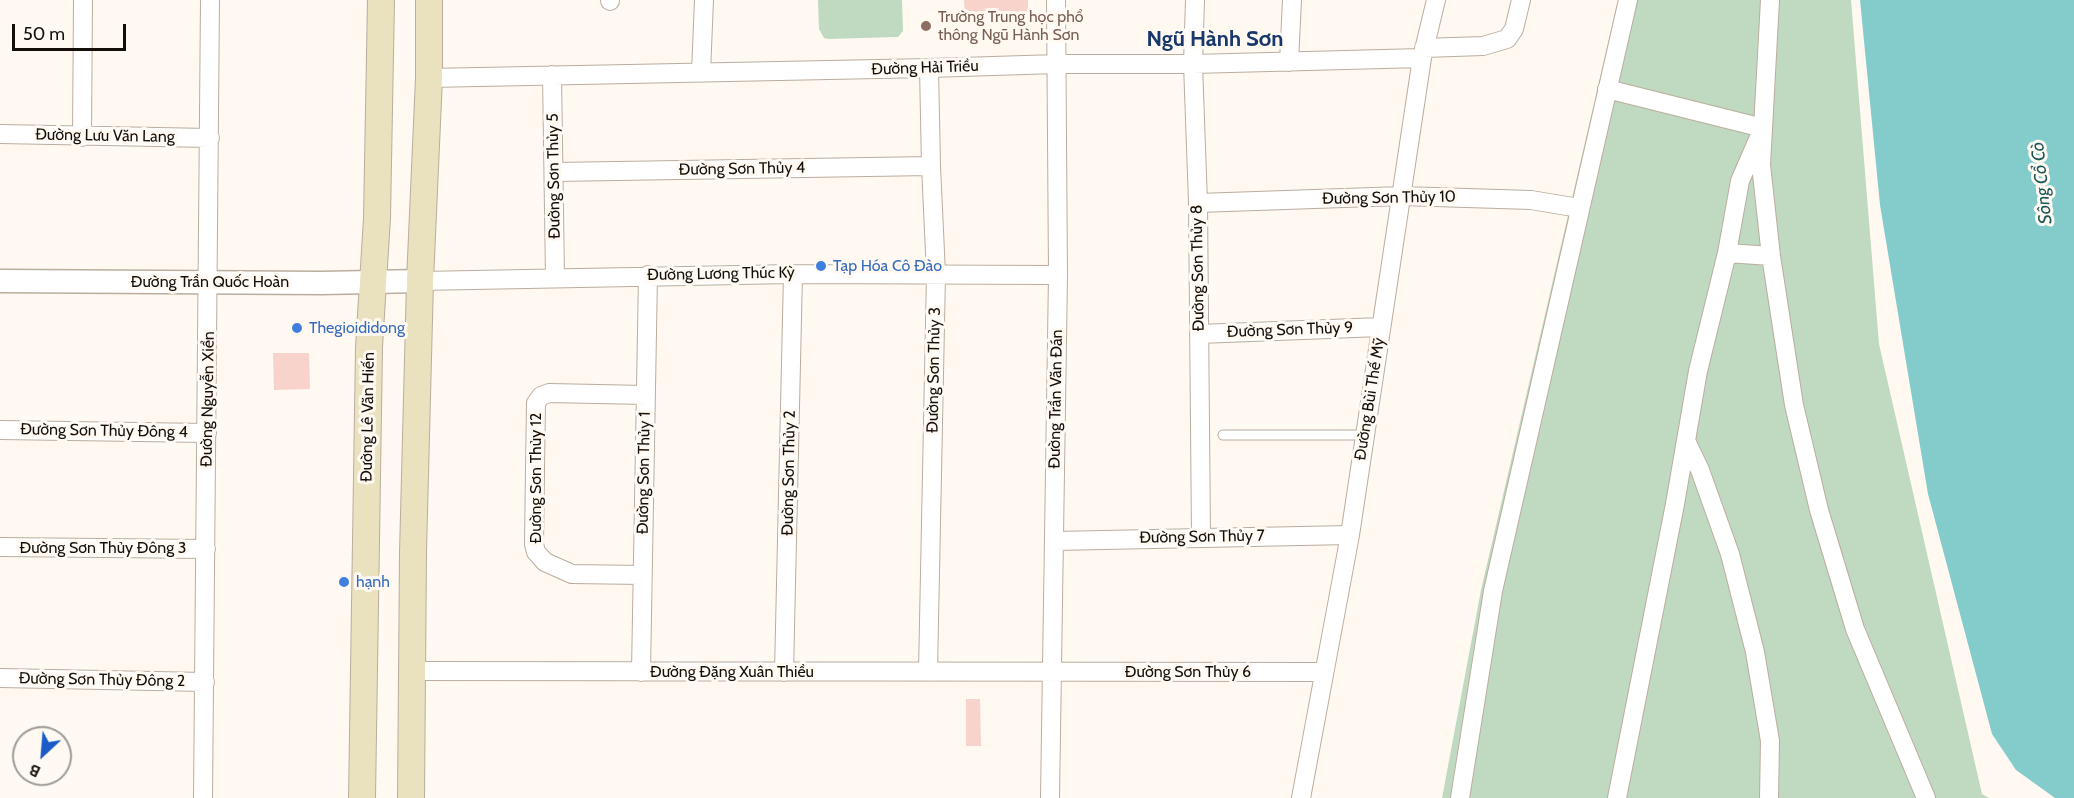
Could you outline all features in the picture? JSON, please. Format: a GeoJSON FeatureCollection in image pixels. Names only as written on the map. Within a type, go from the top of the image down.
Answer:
{"type":"FeatureCollection","features":[{"type":"Feature","properties":{"kind":"main road","name":"Đường Lê Văn Hiến"},"geometry":{"type":"LineString","coordinates":[[362,798],[369,359],[374,281],[381,0]]}},
{"type":"Feature","properties":{"kind":"main road"},"geometry":{"type":"LineString","coordinates":[[411,798],[411,670],[420,281],[429,78],[429,0]]}},
{"type":"Feature","properties":{"kind":"street"},"geometry":{"type":"LineString","coordinates":[[82,137],[83,0]]}},
{"type":"Feature","properties":{"kind":"street","name":"Đường Nguyễn Xiển"},"geometry":{"type":"LineString","coordinates":[[204,798],[210,0]]}},
{"type":"Feature","properties":{"kind":"street"},"geometry":{"type":"LineString","coordinates":[[700,73],[704,0]]}},
{"type":"Feature","properties":{"kind":"street","name":"Đường Trần Văn Đán"},"geometry":{"type":"LineString","coordinates":[[1050,798],[1058,274],[1056,0]]}},
{"type":"Feature","properties":{"kind":"street","name":"Đường Sơn Thủy 8"},"geometry":{"type":"LineString","coordinates":[[1195,0],[1201,536]]}},
{"type":"Feature","properties":{"kind":"street"},"geometry":{"type":"LineString","coordinates":[[1289,62],[1292,0]]}},
{"type":"Feature","properties":{"kind":"street","name":"Đường Bùi Thế Mỹ"},"geometry":{"type":"LineString","coordinates":[[1301,798],[1350,535],[1423,53],[1436,0]]}},
{"type":"Feature","properties":{"kind":"street","name":"Đường Hải Triều"},"geometry":{"type":"LineString","coordinates":[[429,78],[1057,64],[1289,62],[1423,53],[1483,46],[1507,39],[1514,29],[1521,0]]}},
{"type":"Feature","properties":{"kind":"street"},"geometry":{"type":"LineString","coordinates":[[1460,798],[1493,591],[1628,0]]}},
{"type":"Feature","properties":{"kind":"street"},"geometry":{"type":"LineString","coordinates":[[1770,0],[1761,165],[1771,256],[1794,405],[1820,510],[1855,629],[1926,798]]}},
{"type":"Feature","properties":{"kind":"street","name":"Đường Sơn Thủy 3"},"geometry":{"type":"LineString","coordinates":[[928,672],[936,274],[929,68]]}},
{"type":"Feature","properties":{"kind":"street","name":"Đường Sơn Thủy 5"},"geometry":{"type":"LineString","coordinates":[[552,75],[555,277]]}},
{"type":"Feature","properties":{"kind":"street"},"geometry":{"type":"LineString","coordinates":[[1607,89],[1763,128]]}},
{"type":"Feature","properties":{"kind":"street"},"geometry":{"type":"LineString","coordinates":[[1617,798],[1698,371],[1727,253],[1740,181],[1763,128]]}},
{"type":"Feature","properties":{"kind":"street","name":"Đường Lưu Văn Lang"},"geometry":{"type":"LineString","coordinates":[[0,134],[210,138]]}},
{"type":"Feature","properties":{"kind":"street","name":"Đường Sơn Thủy 4"},"geometry":{"type":"LineString","coordinates":[[554,172],[931,166]]}},
{"type":"Feature","properties":{"kind":"street","name":"Đường Sơn Thủy 10"},"geometry":{"type":"LineString","coordinates":[[1198,203],[1402,196],[1531,200],[1580,208]]}},
{"type":"Feature","properties":{"kind":"street"},"geometry":{"type":"LineString","coordinates":[[1727,253],[1771,256]]}},
{"type":"Feature","properties":{"kind":"street","name":"Đường Sơn Thủy 2"},"geometry":{"type":"LineString","coordinates":[[784,672],[793,274]]}},
{"type":"Feature","properties":{"kind":"street","name":"Đường Lương Thúc Kỳ"},"geometry":{"type":"LineString","coordinates":[[420,281],[648,275],[1058,274]]}},
{"type":"Feature","properties":{"kind":"street","name":"Đường Sơn Thủy 1"},"geometry":{"type":"LineString","coordinates":[[641,672],[648,275]]}},
{"type":"Feature","properties":{"kind":"street","name":"Đường Trần Quốc Hoàn"},"geometry":{"type":"LineString","coordinates":[[0,280],[420,281]]}},
{"type":"Feature","properties":{"kind":"street","name":"Đường Sơn Thủy 9"},"geometry":{"type":"LineString","coordinates":[[1199,334],[1381,327]]}},
{"type":"Feature","properties":{"kind":"street","name":"Đường Sơn Thủy 12"},"geometry":{"type":"LineString","coordinates":[[642,575],[572,574],[545,562],[536,552],[534,544],[536,403],[541,396],[549,393],[646,395]]}},
{"type":"Feature","properties":{"kind":"street","name":"Đường Sơn Thủy Đông 4"},"geometry":{"type":"LineString","coordinates":[[0,430],[207,433]]}},
{"type":"Feature","properties":{"kind":"street"},"geometry":{"type":"LineString","coordinates":[[1686,441],[1700,470],[1730,554],[1755,652],[1770,741],[1769,798]]}},
{"type":"Feature","properties":{"kind":"street","name":"Đường Sơn Thủy 7"},"geometry":{"type":"LineString","coordinates":[[1054,541],[1201,536],[1350,535]]}},
{"type":"Feature","properties":{"kind":"street","name":"Đường Sơn Thủy Đông 3"},"geometry":{"type":"LineString","coordinates":[[0,547],[206,549]]}},
{"type":"Feature","properties":{"kind":"street","name":"Đường Đặng Xuân Thiều"},"geometry":{"type":"LineString","coordinates":[[411,670],[1052,672]]}},
{"type":"Feature","properties":{"kind":"street","name":"Đường Sơn Thủy 6"},"geometry":{"type":"LineString","coordinates":[[1052,672],[1323,672]]}},
{"type":"Feature","properties":{"kind":"street","name":"Đường Sơn Thủy Đông 2"},"geometry":{"type":"LineString","coordinates":[[0,678],[205,682]]}},
{"type":"Feature","properties":{"kind":"lane"},"geometry":{"type":"LineString","coordinates":[[1223,435],[1365,435]]}},
{"type":"Feature","properties":{"kind":"green space"},"geometry":{"type":"Polygon","coordinates":[[[818,0],[902,0],[903,31],[898,37],[824,38],[819,29],[818,0]]]}},
{"type":"Feature","properties":{"kind":"green space"},"geometry":{"type":"Polygon","coordinates":[[[1618,0],[1851,0],[1879,344],[1982,794],[1989,798],[1442,798],[1481,590],[1618,0]]]}},
{"type":"Feature","properties":{"kind":"water","name":"Sông Cổ Cò"},"geometry":{"type":"Polygon","coordinates":[[[1860,0],[2074,0],[2074,798],[2055,798],[2016,770],[1992,734],[1928,494],[1880,205],[1860,0]]]}},
{"type":"Feature","properties":{"kind":"building"},"geometry":{"type":"Polygon","coordinates":[[[964,0],[1028,0],[1028,13],[965,15],[964,0]]]}},
{"type":"Feature","properties":{"kind":"building"},"geometry":{"type":"Polygon","coordinates":[[[273,353],[309,353],[310,389],[274,390],[273,353]]]}},
{"type":"Feature","properties":{"kind":"building"},"geometry":{"type":"Polygon","coordinates":[[[966,699],[980,699],[981,746],[966,746],[966,699]]]}},
{"type":"Feature","properties":{"kind":"place","name":"Trường Trung học phổ thông Ngũ Hành Sơn"},"geometry":{"type":"Point","coordinates":[926,26]}},
{"type":"Feature","properties":{"kind":"place","name":"Tạp Hóa Cô Đào"},"geometry":{"type":"Point","coordinates":[821,266]}},
{"type":"Feature","properties":{"kind":"place","name":"Thegioididong"},"geometry":{"type":"Point","coordinates":[297,328]}},
{"type":"Feature","properties":{"kind":"place","name":"hạnh"},"geometry":{"type":"Point","coordinates":[344,582]}},
{"type":"Feature","properties":{"kind":"district","name":"Ngũ Hành Sơn"},"geometry":{"type":"Point","coordinates":[1215,40]}}]}
